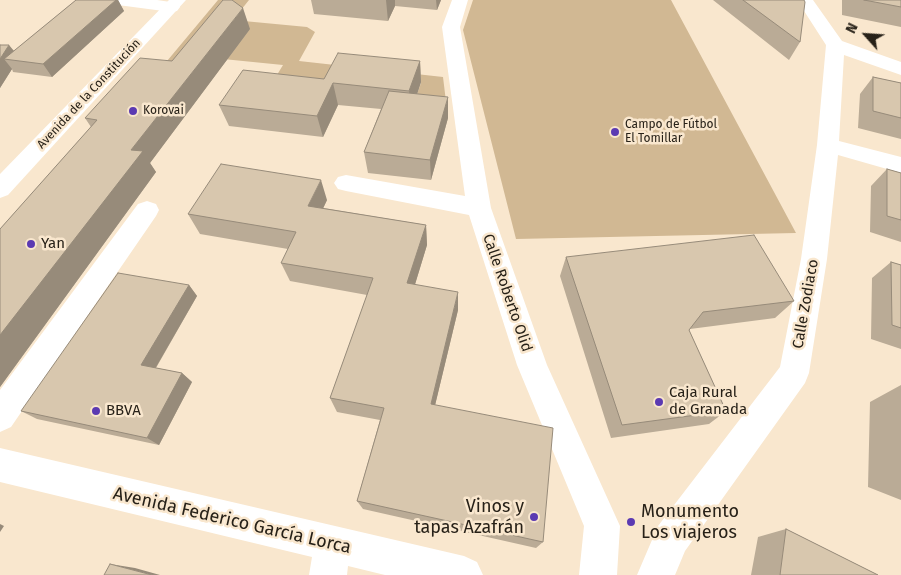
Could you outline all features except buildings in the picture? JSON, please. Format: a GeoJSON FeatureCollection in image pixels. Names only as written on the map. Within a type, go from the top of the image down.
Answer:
{"type":"FeatureCollection","features":[{"type":"Feature","properties":{"kind":"street"},"geometry":{"type":"LineString","coordinates":[[118,0],[175,4]]}},
{"type":"Feature","properties":{"kind":"street","name":"Calle Roberto Olid"},"geometry":{"type":"LineString","coordinates":[[460,0],[451,28],[479,208],[532,365],[602,526],[598,575]]}},
{"type":"Feature","properties":{"kind":"street"},"geometry":{"type":"LineString","coordinates":[[805,0],[835,45],[901,69]]}},
{"type":"Feature","properties":{"kind":"street","name":"Avenida de la Constitución"},"geometry":{"type":"LineString","coordinates":[[0,189],[175,4]]}},
{"type":"Feature","properties":{"kind":"street","name":"Calle Zodiaco"},"geometry":{"type":"LineString","coordinates":[[656,575],[671,540],[794,373],[814,259],[828,145],[835,45]]}},
{"type":"Feature","properties":{"kind":"street"},"geometry":{"type":"LineString","coordinates":[[828,145],[901,165]]}},
{"type":"Feature","properties":{"kind":"street"},"geometry":{"type":"LineString","coordinates":[[346,183],[479,208]]}},
{"type":"Feature","properties":{"kind":"street"},"geometry":{"type":"LineString","coordinates":[[0,416],[147,210]]}},
{"type":"Feature","properties":{"kind":"street","name":"Avenida Federico García Lorca"},"geometry":{"type":"LineString","coordinates":[[0,466],[331,560],[464,575]]}},
{"type":"Feature","properties":{"kind":"shaded area"},"geometry":{"type":"Polygon","coordinates":[[[218,0],[249,0],[233,20],[307,27],[315,32],[299,61],[443,77],[448,118],[410,114],[421,83],[266,93],[283,65],[203,57],[152,79],[218,0]]]}},
{"type":"Feature","properties":{"kind":"shaded area","name":"Campo de Fútbol El Tomillar"},"geometry":{"type":"Polygon","coordinates":[[[473,0],[671,0],[796,233],[516,239],[463,30],[473,0]]]}},
{"type":"Feature","properties":{"kind":"place","name":"Korovai"},"geometry":{"type":"Point","coordinates":[133,111]}},
{"type":"Feature","properties":{"kind":"place","name":"Campo de Fútbol El Tomillar"},"geometry":{"type":"Point","coordinates":[615,132]}},
{"type":"Feature","properties":{"kind":"place","name":"Yan"},"geometry":{"type":"Point","coordinates":[31,244]}},
{"type":"Feature","properties":{"kind":"place","name":"Caja Rural de Granada"},"geometry":{"type":"Point","coordinates":[659,402]}},
{"type":"Feature","properties":{"kind":"place","name":"BBVA"},"geometry":{"type":"Point","coordinates":[96,411]}},
{"type":"Feature","properties":{"kind":"place","name":"Vinos y tapas Azafrán"},"geometry":{"type":"Point","coordinates":[534,517]}},
{"type":"Feature","properties":{"kind":"place","name":"Monumento Los viajeros"},"geometry":{"type":"Point","coordinates":[631,522]}}]}
